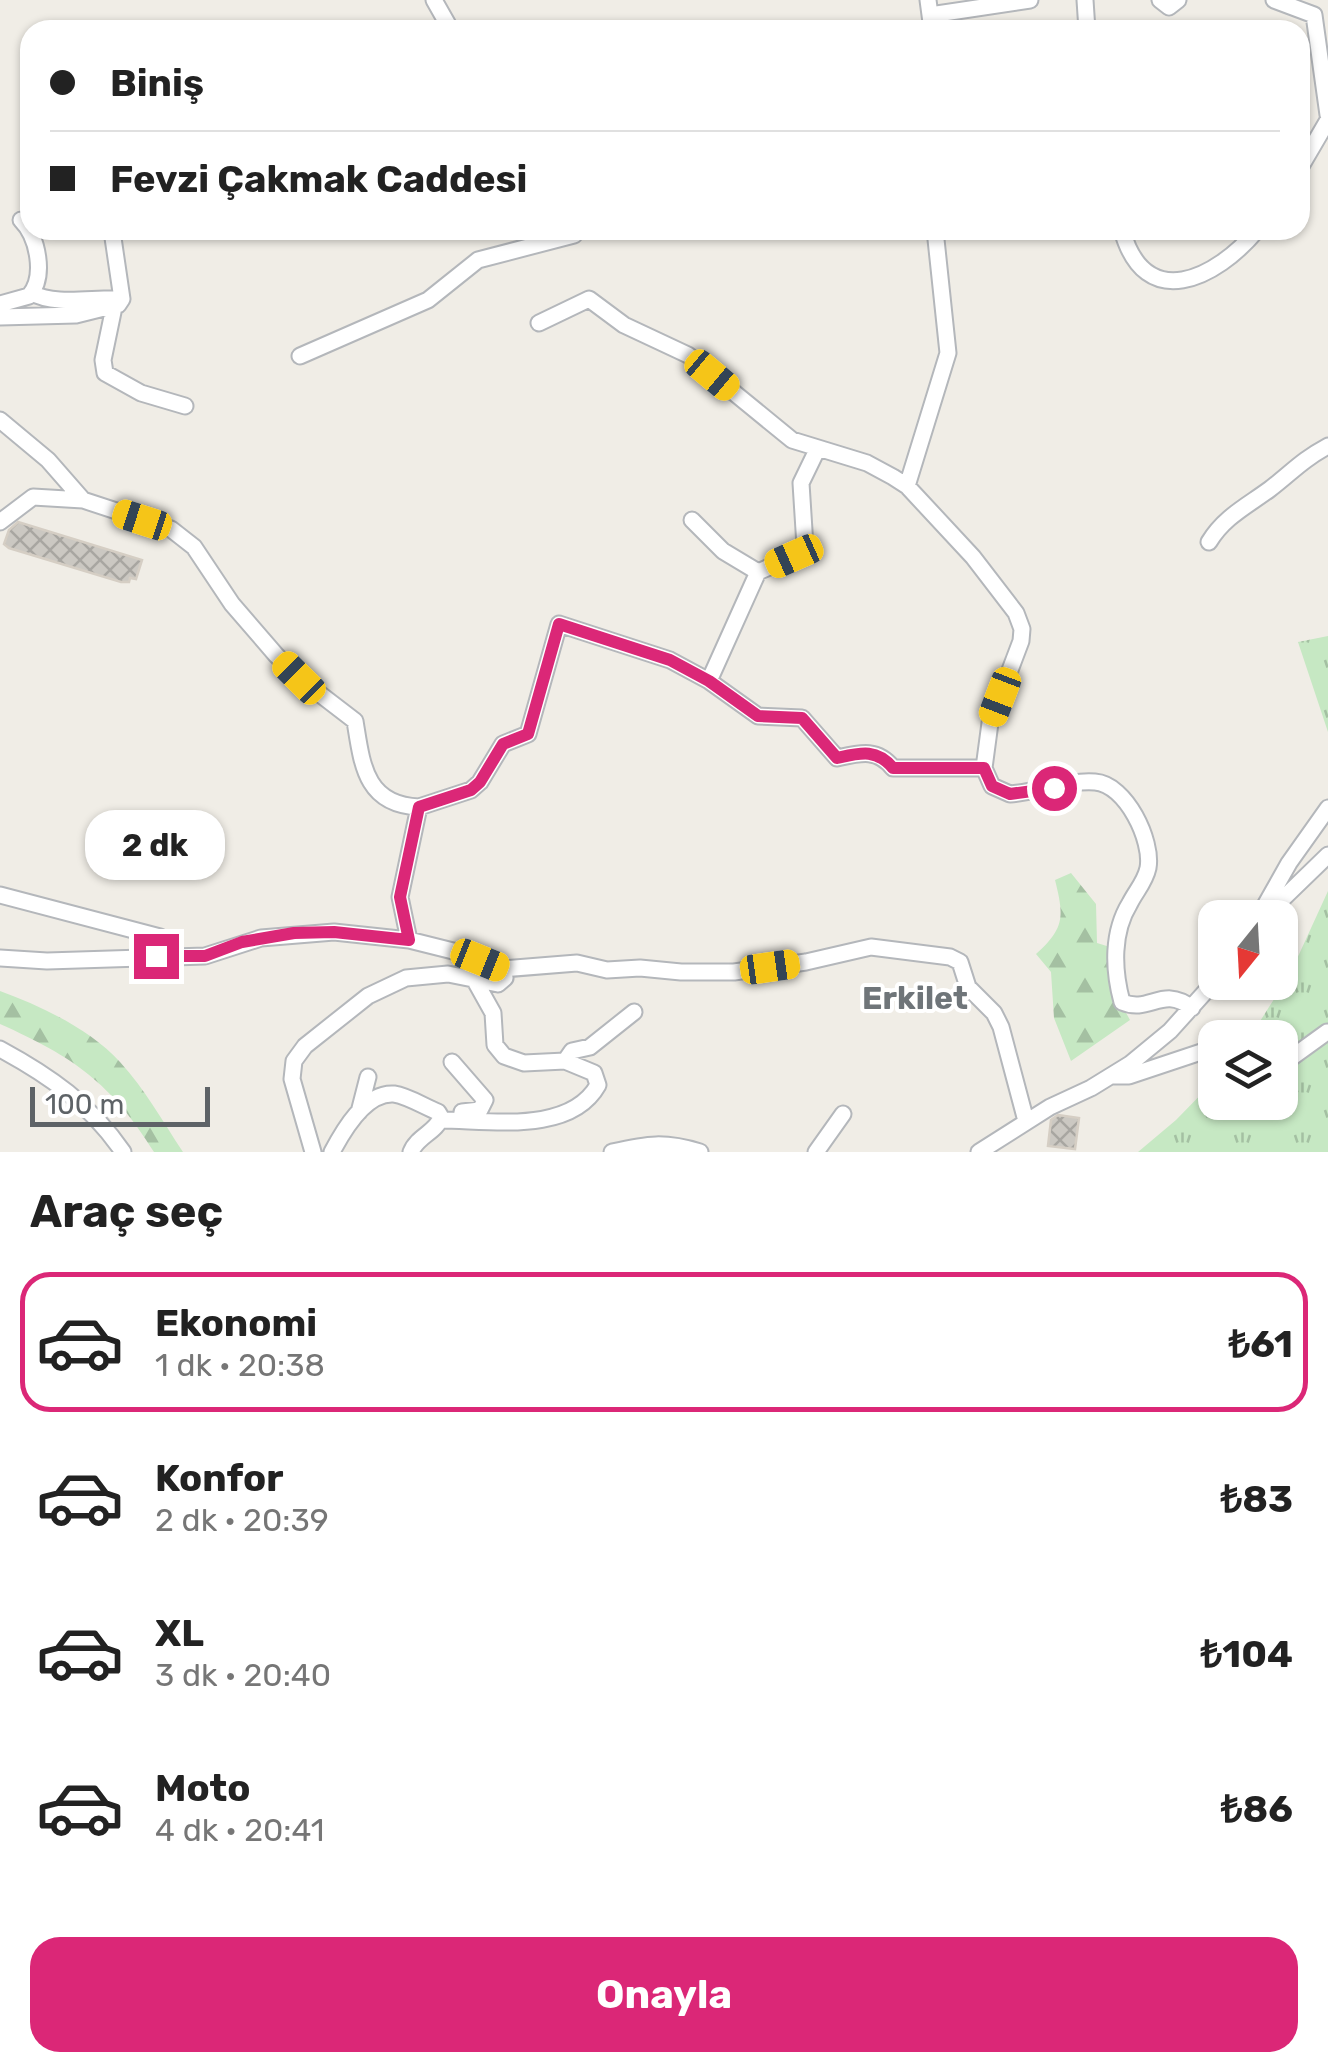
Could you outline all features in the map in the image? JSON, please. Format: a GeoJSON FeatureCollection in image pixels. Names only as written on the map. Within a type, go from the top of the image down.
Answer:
{"type":"FeatureCollection","features":[{"type":"Feature","properties":{"kind":"street"},"geometry":{"type":"LineString","coordinates":[[930,15],[1030,0]]}},
{"type":"Feature","properties":{"kind":"street"},"geometry":{"type":"LineString","coordinates":[[1160,0],[1166,7],[1178,0]]}},
{"type":"Feature","properties":{"kind":"street"},"geometry":{"type":"LineString","coordinates":[[1274,0],[1314,15],[1328,117],[1310,150]]}},
{"type":"Feature","properties":{"kind":"street"},"geometry":{"type":"LineString","coordinates":[[0,304],[32,293],[36,284],[35,240]]}},
{"type":"Feature","properties":{"kind":"street"},"geometry":{"type":"LineString","coordinates":[[113,240],[117,306],[103,360],[106,373],[140,393],[185,406]]}},
{"type":"Feature","properties":{"kind":"street"},"geometry":{"type":"LineString","coordinates":[[300,356],[428,300],[478,260],[555,240]]}},
{"type":"Feature","properties":{"kind":"street"},"geometry":{"type":"LineString","coordinates":[[907,486],[948,352],[937,240]]}},
{"type":"Feature","properties":{"kind":"street"},"geometry":{"type":"LineString","coordinates":[[1126,240],[1137,264],[1153,278],[1168,283],[1217,266],[1248,240]]}},
{"type":"Feature","properties":{"kind":"street"},"geometry":{"type":"LineString","coordinates":[[32,293],[43,300],[94,297],[117,306]]}},
{"type":"Feature","properties":{"kind":"street"},"geometry":{"type":"LineString","coordinates":[[539,323],[589,299],[624,326],[688,355],[780,433],[817,450],[867,463],[907,486],[973,557],[1021,623],[1021,641],[990,722],[984,768],[992,786],[1010,794],[1097,782],[1119,794],[1144,832],[1149,860],[1145,878],[1119,930],[1116,961],[1122,1002],[1140,1006],[1155,999],[1172,998],[1192,1008]]}},
{"type":"Feature","properties":{"kind":"street"},"geometry":{"type":"LineString","coordinates":[[0,316],[76,315],[117,306]]}},
{"type":"Feature","properties":{"kind":"street"},"geometry":{"type":"LineString","coordinates":[[0,420],[48,460],[83,500]]}},
{"type":"Feature","properties":{"kind":"street"},"geometry":{"type":"LineString","coordinates":[[1209,542],[1224,521],[1270,489],[1298,462],[1328,446]]}},
{"type":"Feature","properties":{"kind":"street"},"geometry":{"type":"LineString","coordinates":[[709,681],[758,572],[799,554],[805,546],[801,484],[817,450]]}},
{"type":"Feature","properties":{"kind":"street"},"geometry":{"type":"LineString","coordinates":[[0,522],[33,497],[83,500],[171,530],[194,547],[232,604],[276,655],[355,721],[362,763],[372,786],[393,802],[419,807],[471,790],[503,744],[528,734],[559,624],[670,660],[709,681],[758,716],[802,718],[837,758],[866,752],[878,755],[893,768],[984,768]]}},
{"type":"Feature","properties":{"kind":"street"},"geometry":{"type":"LineString","coordinates":[[0,502],[24,504]]}},
{"type":"Feature","properties":{"kind":"street"},"geometry":{"type":"LineString","coordinates":[[692,520],[723,551],[758,572]]}},
{"type":"Feature","properties":{"kind":"street"},"geometry":{"type":"LineString","coordinates":[[409,940],[400,897],[419,807]]}},
{"type":"Feature","properties":{"kind":"street"},"geometry":{"type":"LineString","coordinates":[[1270,900],[1290,863],[1328,808]]}},
{"type":"Feature","properties":{"kind":"street"},"geometry":{"type":"LineString","coordinates":[[1280,900],[1328,855]]}},
{"type":"Feature","properties":{"kind":"street"},"geometry":{"type":"LineString","coordinates":[[0,896],[160,937],[172,947],[174,956]]}},
{"type":"Feature","properties":{"kind":"street"},"geometry":{"type":"LineString","coordinates":[[0,958],[47,962],[205,956],[242,942],[294,933],[347,933],[409,940],[457,952],[503,970],[577,963],[606,970],[734,972],[806,962],[870,947],[954,958],[962,964],[968,987],[998,1020],[1026,1122]]}},
{"type":"Feature","properties":{"kind":"street"},"geometry":{"type":"LineString","coordinates":[[313,1152],[292,1086],[293,1064],[300,1051],[368,996],[393,982],[434,974],[498,984],[505,978],[503,970]]}},
{"type":"Feature","properties":{"kind":"street"},"geometry":{"type":"LineString","coordinates":[[359,1112],[382,1096],[392,1094],[440,1117],[544,1120],[565,1112],[594,1092],[598,1081],[594,1073],[565,1061],[524,1063],[504,1056],[495,1045],[493,1012],[474,979]]}},
{"type":"Feature","properties":{"kind":"street"},"geometry":{"type":"LineString","coordinates":[[980,1152],[1111,1076],[1150,1048],[1199,1000]]}},
{"type":"Feature","properties":{"kind":"street"},"geometry":{"type":"LineString","coordinates":[[565,1061],[572,1050],[590,1047],[634,1012]]}},
{"type":"Feature","properties":{"kind":"street"},"geometry":{"type":"LineString","coordinates":[[1298,1053],[1327,1032]]}},
{"type":"Feature","properties":{"kind":"street"},"geometry":{"type":"LineString","coordinates":[[0,1049],[71,1092],[123,1152]]}},
{"type":"Feature","properties":{"kind":"street"},"geometry":{"type":"LineString","coordinates":[[1111,1076],[1129,1076],[1198,1053]]}},
{"type":"Feature","properties":{"kind":"street"},"geometry":{"type":"LineString","coordinates":[[411,1152],[440,1117],[480,1110],[485,1104],[484,1096],[452,1062]]}},
{"type":"Feature","properties":{"kind":"street"},"geometry":{"type":"LineString","coordinates":[[332,1152],[359,1112],[368,1077]]}},
{"type":"Feature","properties":{"kind":"street"},"geometry":{"type":"LineString","coordinates":[[816,1152],[843,1114]]}},
{"type":"Feature","properties":{"kind":"street"},"geometry":{"type":"LineString","coordinates":[[612,1152],[656,1143],[700,1152]]}},
{"type":"Feature","properties":{"kind":"green space"},"geometry":{"type":"Polygon","coordinates":[[[1328,636],[1328,732],[1298,642],[1328,636]]]}},
{"type":"Feature","properties":{"kind":"green space"},"geometry":{"type":"Polygon","coordinates":[[[1071,873],[1096,904],[1097,943],[1110,947],[1109,982],[1130,1020],[1071,1061],[1054,1018],[1051,972],[1036,954],[1060,921],[1055,880],[1071,873]]]}},
{"type":"Feature","properties":{"kind":"green space"},"geometry":{"type":"Polygon","coordinates":[[[1328,891],[1328,1152],[1138,1152],[1198,1097],[1198,1120],[1298,1120],[1298,1020],[1261,1020],[1273,1000],[1298,1000],[1298,957],[1328,891]]]}},
{"type":"Feature","properties":{"kind":"green space"},"geometry":{"type":"Polygon","coordinates":[[[0,991],[64,1020],[108,1050],[138,1083],[183,1152],[154,1152],[122,1108],[89,1074],[49,1048],[0,1024],[0,991]]]}},
{"type":"Feature","properties":{"kind":"building"},"geometry":{"type":"Polygon","coordinates":[[[18,522],[142,560],[136,579],[121,582],[9,548],[4,544],[9,530],[18,522]]]}},
{"type":"Feature","properties":{"kind":"building"},"geometry":{"type":"Polygon","coordinates":[[[1058,1115],[1079,1118],[1075,1149],[1048,1146],[1051,1120],[1058,1115]]]}},
{"type":"Feature","properties":{"kind":"district","name":"Erkilet"},"geometry":{"type":"Point","coordinates":[915,998]}},
{"type":"Feature","properties":{"kind":"route"},"geometry":{"type":"LineString","coordinates":[[156,956],[205,956],[242,942],[294,933],[334,932],[409,940],[400,897],[419,807],[471,790],[503,744],[528,734],[559,624],[670,660],[709,681],[758,716],[802,718],[837,758],[866,752],[884,758],[893,768],[984,768],[992,786],[1010,794],[1054,788]]}}]}
